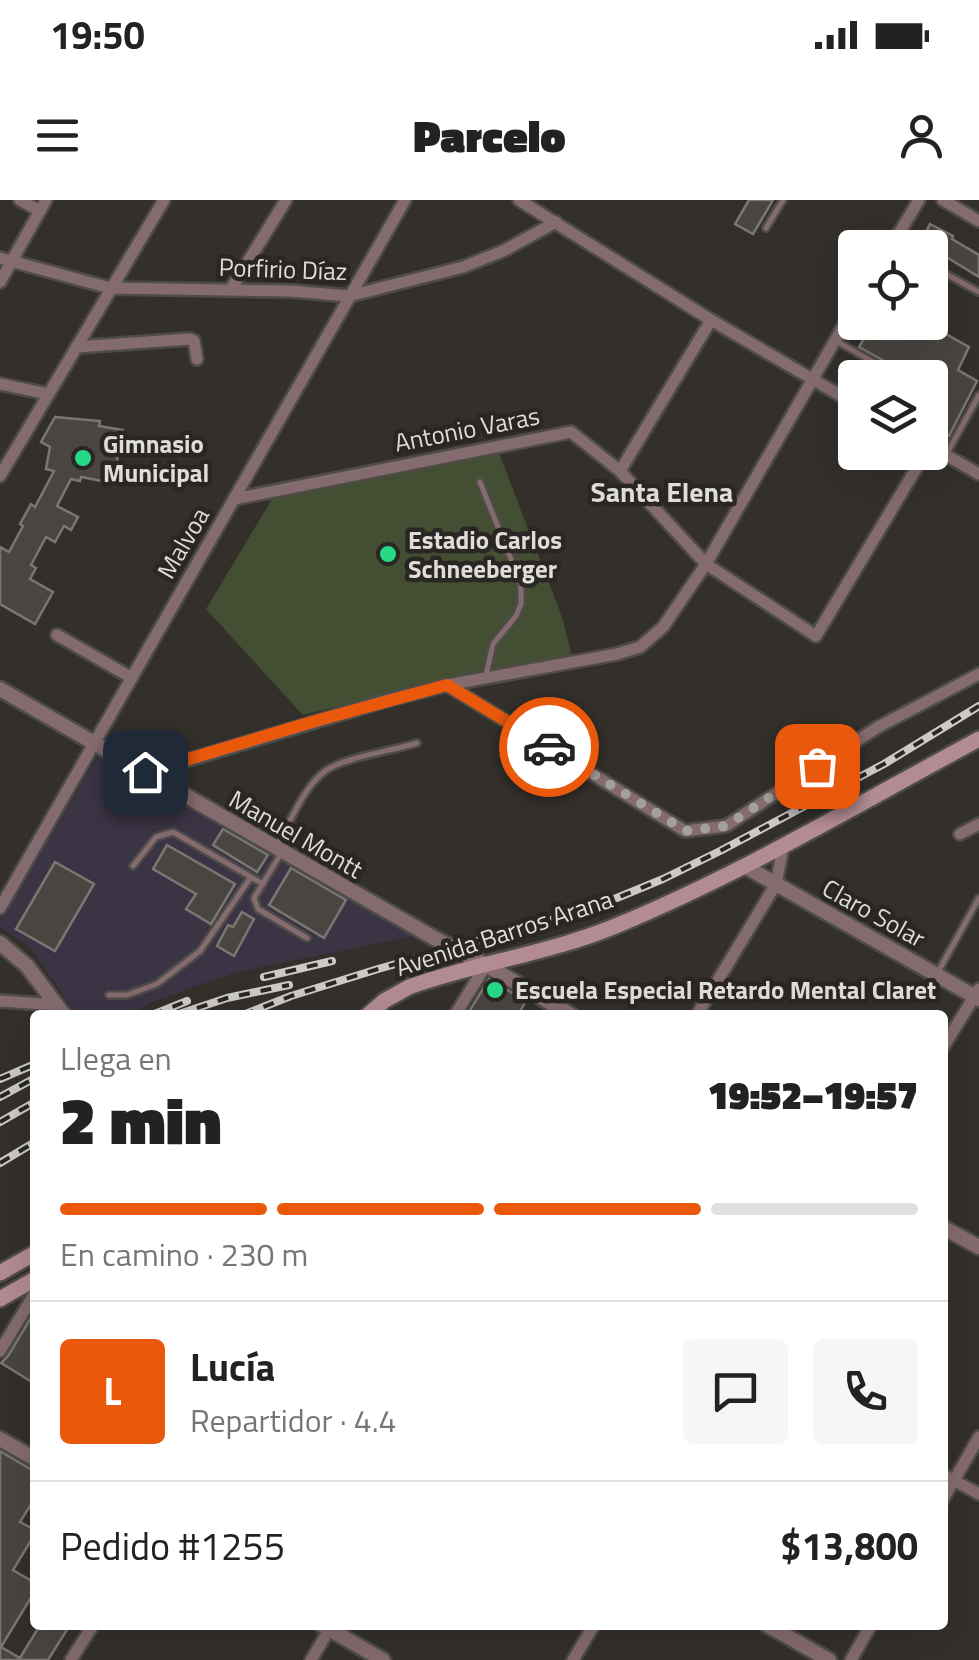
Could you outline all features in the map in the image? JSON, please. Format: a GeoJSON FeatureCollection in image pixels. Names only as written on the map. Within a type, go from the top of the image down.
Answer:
{"type":"FeatureCollection","features":[{"type":"Feature","properties":{"kind":"main road","name":"Avenida Barros Arana"},"geometry":{"type":"LineString","coordinates":[[374,1010],[409,988],[610,928],[746,867],[979,739]]}},
{"type":"Feature","properties":{"kind":"main road"},"geometry":{"type":"LineString","coordinates":[[0,1273],[30,1256]]}},
{"type":"Feature","properties":{"kind":"main road"},"geometry":{"type":"LineString","coordinates":[[0,1299],[30,1282]]}},
{"type":"Feature","properties":{"kind":"street"},"geometry":{"type":"LineString","coordinates":[[0,282],[6,259],[43,206],[20,200]]}},
{"type":"Feature","properties":{"kind":"street"},"geometry":{"type":"LineString","coordinates":[[0,476],[164,200]]}},
{"type":"Feature","properties":{"kind":"street"},"geometry":{"type":"LineString","coordinates":[[231,290],[286,200]]}},
{"type":"Feature","properties":{"kind":"street","name":"Malvoa"},"geometry":{"type":"LineString","coordinates":[[0,908],[404,200]]}},
{"type":"Feature","properties":{"kind":"street"},"geometry":{"type":"LineString","coordinates":[[519,200],[838,394]]}},
{"type":"Feature","properties":{"kind":"street"},"geometry":{"type":"LineString","coordinates":[[901,230],[920,200]]}},
{"type":"Feature","properties":{"kind":"street"},"geometry":{"type":"LineString","coordinates":[[943,200],[979,221]]}},
{"type":"Feature","properties":{"kind":"street","name":"Porfirio Díaz"},"geometry":{"type":"LineString","coordinates":[[6,259],[110,288],[349,296],[463,267],[504,252],[556,222]]}},
{"type":"Feature","properties":{"kind":"street"},"geometry":{"type":"LineString","coordinates":[[620,471],[711,320]]}},
{"type":"Feature","properties":{"kind":"street"},"geometry":{"type":"LineString","coordinates":[[145,772],[447,685],[640,647],[664,626],[706,564],[838,336]]}},
{"type":"Feature","properties":{"kind":"street"},"geometry":{"type":"LineString","coordinates":[[76,347],[190,338],[197,359]]}},
{"type":"Feature","properties":{"kind":"street"},"geometry":{"type":"LineString","coordinates":[[0,384],[48,394]]}},
{"type":"Feature","properties":{"kind":"street","name":"Antonio Varas"},"geometry":{"type":"LineString","coordinates":[[234,498],[571,432],[620,471],[706,564],[816,636],[915,470]]}},
{"type":"Feature","properties":{"kind":"street"},"geometry":{"type":"LineString","coordinates":[[948,455],[979,474]]}},
{"type":"Feature","properties":{"kind":"street"},"geometry":{"type":"LineString","coordinates":[[57,634],[132,678]]}},
{"type":"Feature","properties":{"kind":"street"},"geometry":{"type":"LineString","coordinates":[[447,685],[686,831],[726,826],[878,727],[979,674]]}},
{"type":"Feature","properties":{"kind":"street","name":"Manuel Montt"},"geometry":{"type":"LineString","coordinates":[[0,689],[563,1010]]}},
{"type":"Feature","properties":{"kind":"street"},"geometry":{"type":"LineString","coordinates":[[960,834],[979,824]]}},
{"type":"Feature","properties":{"kind":"street"},"geometry":{"type":"LineString","coordinates":[[700,1010],[776,884],[783,847]]}},
{"type":"Feature","properties":{"kind":"street","name":"Claro Solar"},"geometry":{"type":"LineString","coordinates":[[746,867],[978,995]]}},
{"type":"Feature","properties":{"kind":"street"},"geometry":{"type":"LineString","coordinates":[[0,943],[27,966],[61,1010]]}},
{"type":"Feature","properties":{"kind":"street"},"geometry":{"type":"LineString","coordinates":[[458,1010],[486,965]]}},
{"type":"Feature","properties":{"kind":"street"},"geometry":{"type":"LineString","coordinates":[[948,1040],[978,995]]}},
{"type":"Feature","properties":{"kind":"street"},"geometry":{"type":"LineString","coordinates":[[0,1001],[61,1010]]}},
{"type":"Feature","properties":{"kind":"street"},"geometry":{"type":"LineString","coordinates":[[948,1229],[979,1247]]}},
{"type":"Feature","properties":{"kind":"street"},"geometry":{"type":"LineString","coordinates":[[0,1351],[30,1300]]}},
{"type":"Feature","properties":{"kind":"street"},"geometry":{"type":"LineString","coordinates":[[979,1437],[948,1477],[979,1494]]}},
{"type":"Feature","properties":{"kind":"street"},"geometry":{"type":"LineString","coordinates":[[0,1439],[30,1456]]}},
{"type":"Feature","properties":{"kind":"street"},"geometry":{"type":"LineString","coordinates":[[70,1660],[90,1630]]}},
{"type":"Feature","properties":{"kind":"street"},"geometry":{"type":"LineString","coordinates":[[312,1660],[326,1630]]}},
{"type":"Feature","properties":{"kind":"street"},"geometry":{"type":"LineString","coordinates":[[334,1630],[383,1660]]}},
{"type":"Feature","properties":{"kind":"street"},"geometry":{"type":"LineString","coordinates":[[573,1660],[591,1630]]}},
{"type":"Feature","properties":{"kind":"street"},"geometry":{"type":"LineString","coordinates":[[776,1630],[829,1660]]}},
{"type":"Feature","properties":{"kind":"street"},"geometry":{"type":"LineString","coordinates":[[851,1660],[868,1630]]}},
{"type":"Feature","properties":{"kind":"lane"},"geometry":{"type":"LineString","coordinates":[[766,228],[783,200]]}},
{"type":"Feature","properties":{"kind":"lane"},"geometry":{"type":"LineString","coordinates":[[948,275],[979,292]]}},
{"type":"Feature","properties":{"kind":"lane"},"geometry":{"type":"LineString","coordinates":[[836,340],[870,360]]}},
{"type":"Feature","properties":{"kind":"lane"},"geometry":{"type":"LineString","coordinates":[[948,450],[979,395]]}},
{"type":"Feature","properties":{"kind":"lane"},"geometry":{"type":"LineString","coordinates":[[480,482],[521,584],[521,604],[493,644],[486,678]]}},
{"type":"Feature","properties":{"kind":"lane"},"geometry":{"type":"LineString","coordinates":[[307,938],[258,909],[254,898],[310,788],[325,772],[344,762],[418,743]]}},
{"type":"Feature","properties":{"kind":"lane"},"geometry":{"type":"LineString","coordinates":[[133,866],[156,836],[174,832],[263,884]]}},
{"type":"Feature","properties":{"kind":"lane"},"geometry":{"type":"LineString","coordinates":[[109,995],[127,995],[157,984],[200,952],[251,878]]}},
{"type":"Feature","properties":{"kind":"lane"},"geometry":{"type":"LineString","coordinates":[[937,975],[979,898]]}},
{"type":"Feature","properties":{"kind":"shaded area"},"geometry":{"type":"Polygon","coordinates":[[[100,753],[415,936],[237,972],[137,1010],[73,1010],[32,949],[0,926],[0,920],[100,753]]]}},
{"type":"Feature","properties":{"kind":"green space","name":"Estadio Carlos Schneeberger"},"geometry":{"type":"Polygon","coordinates":[[[499,453],[562,617],[572,657],[440,681],[303,715],[206,609],[272,499],[499,453]]]}},
{"type":"Feature","properties":{"kind":"building"},"geometry":{"type":"Polygon","coordinates":[[[749,200],[773,200],[753,234],[735,224],[749,200]]]}},
{"type":"Feature","properties":{"kind":"building"},"geometry":{"type":"Polygon","coordinates":[[[948,233],[979,255],[979,277],[948,258],[948,233]]]}},
{"type":"Feature","properties":{"kind":"building"},"geometry":{"type":"Polygon","coordinates":[[[948,335],[969,347],[958,370],[977,381],[949,436],[948,360],[882,360],[859,347],[863,340],[948,340],[948,335]]]}},
{"type":"Feature","properties":{"kind":"building"},"geometry":{"type":"Polygon","coordinates":[[[55,417],[100,421],[99,426],[123,430],[114,476],[104,474],[102,481],[71,479],[57,506],[78,517],[71,530],[64,526],[55,542],[46,537],[31,565],[36,568],[30,579],[53,592],[35,624],[0,604],[0,547],[9,552],[31,504],[35,507],[54,471],[46,469],[50,447],[41,442],[55,417]]]}},
{"type":"Feature","properties":{"kind":"building"},"geometry":{"type":"Polygon","coordinates":[[[223,829],[268,855],[257,872],[213,845],[223,829]]]}},
{"type":"Feature","properties":{"kind":"building"},"geometry":{"type":"Polygon","coordinates":[[[167,845],[235,884],[211,924],[186,909],[196,894],[153,869],[167,845]]]}},
{"type":"Feature","properties":{"kind":"building"},"geometry":{"type":"Polygon","coordinates":[[[55,862],[94,884],[55,951],[16,929],[55,862]]]}},
{"type":"Feature","properties":{"kind":"building"},"geometry":{"type":"Polygon","coordinates":[[[291,868],[346,900],[324,938],[269,905],[291,868]]]}},
{"type":"Feature","properties":{"kind":"building"},"geometry":{"type":"Polygon","coordinates":[[[242,912],[254,919],[234,956],[217,946],[228,925],[233,927],[242,912]]]}},
{"type":"Feature","properties":{"kind":"building","name":"Escuela Especial Retardo Mental Claret"},"geometry":{"type":"Polygon","coordinates":[[[489,979],[526,1001],[521,1010],[470,1010],[489,979]]]}},
{"type":"Feature","properties":{"kind":"building"},"geometry":{"type":"Polygon","coordinates":[[[30,1319],[30,1381],[1,1363],[30,1319]]]}},
{"type":"Feature","properties":{"kind":"building"},"geometry":{"type":"Polygon","coordinates":[[[0,1451],[30,1469],[30,1506],[20,1522],[30,1527],[30,1542],[13,1570],[30,1580],[30,1599],[1,1647],[20,1658],[37,1630],[67,1630],[48,1660],[0,1660],[0,1451]]]}},
{"type":"Feature","properties":{"kind":"railway"},"geometry":{"type":"LineString","coordinates":[[256,1010],[378,969],[590,909],[663,879],[884,764],[979,706]]}},
{"type":"Feature","properties":{"kind":"railway"},"geometry":{"type":"LineString","coordinates":[[264,977],[332,961]]}},
{"type":"Feature","properties":{"kind":"railway"},"geometry":{"type":"LineString","coordinates":[[191,1010],[289,985]]}},
{"type":"Feature","properties":{"kind":"railway"},"geometry":{"type":"LineString","coordinates":[[164,1010],[187,1001]]}},
{"type":"Feature","properties":{"kind":"railway"},"geometry":{"type":"LineString","coordinates":[[0,1079],[30,1066]]}},
{"type":"Feature","properties":{"kind":"railway"},"geometry":{"type":"LineString","coordinates":[[0,1097],[30,1081]]}},
{"type":"Feature","properties":{"kind":"railway"},"geometry":{"type":"LineString","coordinates":[[0,1122],[30,1105]]}},
{"type":"Feature","properties":{"kind":"railway"},"geometry":{"type":"LineString","coordinates":[[0,1163],[30,1145]]}},
{"type":"Feature","properties":{"kind":"way so far"},"geometry":{"type":"LineString","coordinates":[[549,747],[686,831],[726,826],[817,766]]}},
{"type":"Feature","properties":{"kind":"place","name":"Gimnasio Municipal"},"geometry":{"type":"Point","coordinates":[83,458]}},
{"type":"Feature","properties":{"kind":"place","name":"Estadio Carlos Schneeberger"},"geometry":{"type":"Point","coordinates":[388,554]}},
{"type":"Feature","properties":{"kind":"place","name":"Escuela Especial Retardo Mental Claret"},"geometry":{"type":"Point","coordinates":[495,990]}},
{"type":"Feature","properties":{"kind":"district","name":"Santa Elena"},"geometry":{"type":"Point","coordinates":[662,492]}},
{"type":"Feature","properties":{"kind":"route"},"geometry":{"type":"LineString","coordinates":[[145,772],[447,685],[549,747]]}}]}
